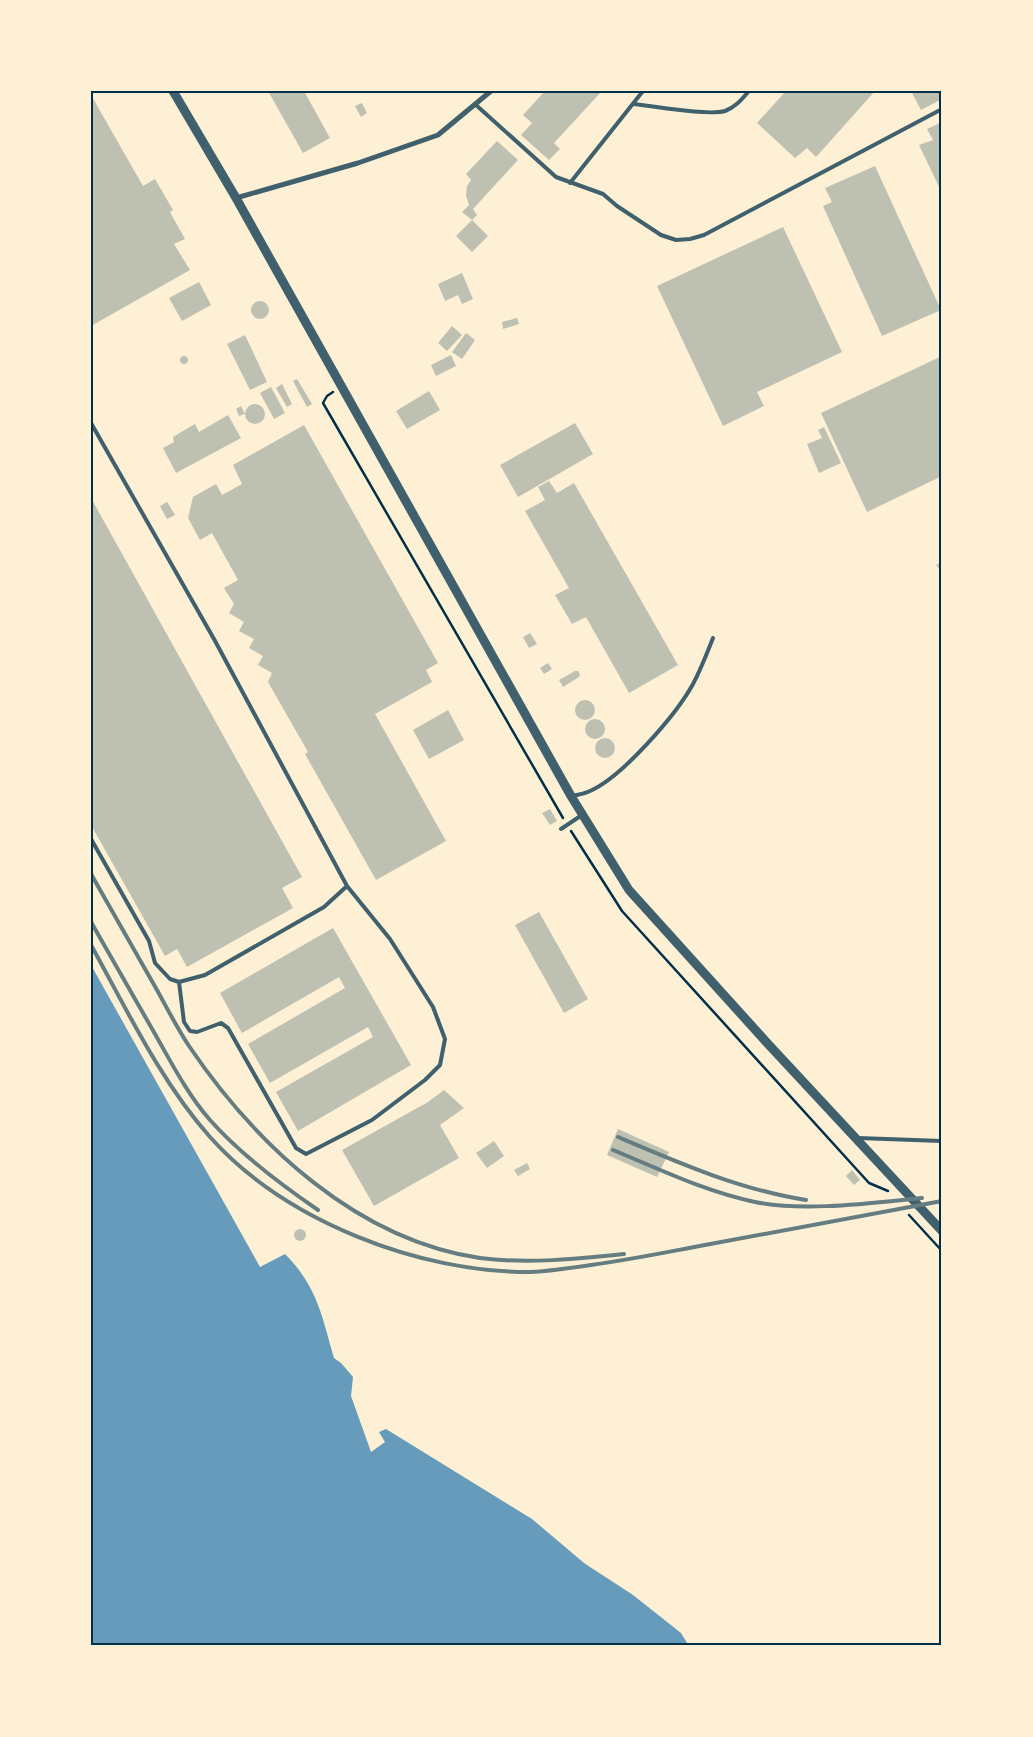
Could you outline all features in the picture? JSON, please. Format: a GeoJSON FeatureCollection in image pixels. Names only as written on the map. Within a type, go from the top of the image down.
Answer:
{"type":"FeatureCollection","features":[{"type":"Feature","properties":{"kind":"street"},"geometry":{"type":"LineString","coordinates":[[173,91],[236,198],[571,796],[629,890],[769,1046],[942,1231]]}},
{"type":"Feature","properties":{"kind":"street"},"geometry":{"type":"LineString","coordinates":[[236,198],[358,163],[438,135],[491,91]]}},
{"type":"Feature","properties":{"kind":"lane"},"geometry":{"type":"LineString","coordinates":[[570,183],[643,91]]}},
{"type":"Feature","properties":{"kind":"lane"},"geometry":{"type":"LineString","coordinates":[[633,104],[711,113],[725,111],[736,105],[749,91]]}},
{"type":"Feature","properties":{"kind":"lane"},"geometry":{"type":"LineString","coordinates":[[476,105],[556,177],[603,194],[617,206],[661,235],[676,240],[704,235],[942,109]]}},
{"type":"Feature","properties":{"kind":"lane"},"geometry":{"type":"LineString","coordinates":[[91,423],[214,639],[347,886],[390,939],[434,1007],[445,1040],[440,1065],[425,1080],[372,1120],[306,1154],[296,1148],[228,1028],[222,1024],[197,1032],[190,1031],[184,1022],[180,982]]}},
{"type":"Feature","properties":{"kind":"lane"},"geometry":{"type":"LineString","coordinates":[[571,796],[590,792],[616,775],[644,747],[673,712],[692,685],[705,660],[713,638]]}},
{"type":"Feature","properties":{"kind":"lane"},"geometry":{"type":"LineString","coordinates":[[561,829],[582,815]]}},
{"type":"Feature","properties":{"kind":"lane"},"geometry":{"type":"LineString","coordinates":[[91,839],[149,941],[156,963],[170,979],[180,982],[205,975],[324,907],[347,886]]}},
{"type":"Feature","properties":{"kind":"lane"},"geometry":{"type":"LineString","coordinates":[[856,1138],[942,1141]]}},
{"type":"Feature","properties":{"kind":"water"},"geometry":{"type":"Polygon","coordinates":[[[91,965],[260,1267],[285,1254],[296,1266],[311,1290],[322,1315],[334,1358],[353,1377],[351,1396],[371,1452],[385,1442],[379,1432],[386,1429],[532,1519],[584,1563],[633,1595],[681,1633],[689,1646],[91,1646],[91,965]]]}},
{"type":"Feature","properties":{"kind":"building"},"geometry":{"type":"Polygon","coordinates":[[[268,91],[304,91],[330,138],[303,153],[268,91]]]}},
{"type":"Feature","properties":{"kind":"building"},"geometry":{"type":"Polygon","coordinates":[[[545,91],[602,91],[554,143],[560,149],[549,160],[521,135],[532,123],[523,115],[545,91]]]}},
{"type":"Feature","properties":{"kind":"building"},"geometry":{"type":"Polygon","coordinates":[[[786,91],[875,91],[816,157],[807,148],[795,158],[757,123],[786,91]]]}},
{"type":"Feature","properties":{"kind":"building"},"geometry":{"type":"Polygon","coordinates":[[[911,91],[942,91],[942,99],[921,110],[911,91]]]}},
{"type":"Feature","properties":{"kind":"building"},"geometry":{"type":"Polygon","coordinates":[[[91,95],[143,186],[155,179],[173,210],[170,212],[185,239],[174,244],[190,270],[91,326],[91,95]]]}},
{"type":"Feature","properties":{"kind":"building"},"geometry":{"type":"Polygon","coordinates":[[[362,103],[367,113],[361,117],[355,106],[362,103]]]}},
{"type":"Feature","properties":{"kind":"building"},"geometry":{"type":"Polygon","coordinates":[[[942,122],[942,193],[919,145],[933,140],[927,129],[942,122]]]}},
{"type":"Feature","properties":{"kind":"building"},"geometry":{"type":"Polygon","coordinates":[[[497,141],[518,160],[473,209],[477,215],[472,220],[462,212],[469,205],[466,195],[467,186],[471,180],[466,174],[497,141]]]}},
{"type":"Feature","properties":{"kind":"building"},"geometry":{"type":"Polygon","coordinates":[[[875,166],[941,310],[882,336],[823,206],[832,202],[825,188],[875,166]]]}},
{"type":"Feature","properties":{"kind":"building"},"geometry":{"type":"Polygon","coordinates":[[[472,220],[488,236],[472,252],[456,236],[472,220]]]}},
{"type":"Feature","properties":{"kind":"building"},"geometry":{"type":"Polygon","coordinates":[[[783,227],[842,352],[757,392],[764,406],[723,426],[657,286],[783,227]]]}},
{"type":"Feature","properties":{"kind":"building"},"geometry":{"type":"Polygon","coordinates":[[[462,273],[473,299],[462,304],[458,295],[445,301],[438,284],[462,273]]]}},
{"type":"Feature","properties":{"kind":"building"},"geometry":{"type":"Polygon","coordinates":[[[199,282],[211,305],[182,321],[169,298],[199,282]]]}},
{"type":"Feature","properties":{"kind":"building"},"geometry":{"type":"Polygon","coordinates":[[[256,301],[264,301],[269,306],[267,317],[256,319],[251,314],[251,306],[256,301]]]}},
{"type":"Feature","properties":{"kind":"building"},"geometry":{"type":"Polygon","coordinates":[[[517,318],[519,324],[503,329],[502,322],[517,318]]]}},
{"type":"Feature","properties":{"kind":"building"},"geometry":{"type":"Polygon","coordinates":[[[452,326],[462,335],[447,351],[438,343],[452,326]]]}},
{"type":"Feature","properties":{"kind":"building"},"geometry":{"type":"Polygon","coordinates":[[[466,333],[475,340],[462,359],[452,352],[466,333]]]}},
{"type":"Feature","properties":{"kind":"building"},"geometry":{"type":"Polygon","coordinates":[[[245,335],[267,382],[250,390],[227,344],[245,335]]]}},
{"type":"Feature","properties":{"kind":"building"},"geometry":{"type":"Polygon","coordinates":[[[451,355],[456,366],[436,376],[431,365],[451,355]]]}},
{"type":"Feature","properties":{"kind":"building"},"geometry":{"type":"Polygon","coordinates":[[[184,356],[188,360],[184,364],[180,360],[184,356]]]}},
{"type":"Feature","properties":{"kind":"building"},"geometry":{"type":"Polygon","coordinates":[[[942,356],[942,476],[867,512],[821,413],[942,356]]]}},
{"type":"Feature","properties":{"kind":"building"},"geometry":{"type":"Polygon","coordinates":[[[297,379],[312,404],[307,407],[293,381],[297,379]]]}},
{"type":"Feature","properties":{"kind":"building"},"geometry":{"type":"Polygon","coordinates":[[[282,384],[292,404],[287,407],[276,388],[282,384]]]}},
{"type":"Feature","properties":{"kind":"building"},"geometry":{"type":"Polygon","coordinates":[[[271,387],[285,413],[274,419],[260,393],[271,387]]]}},
{"type":"Feature","properties":{"kind":"building"},"geometry":{"type":"Polygon","coordinates":[[[429,391],[440,410],[407,429],[396,411],[429,391]]]}},
{"type":"Feature","properties":{"kind":"building"},"geometry":{"type":"Polygon","coordinates":[[[255,404],[262,407],[265,414],[262,421],[255,424],[248,421],[245,414],[248,407],[255,404]]]}},
{"type":"Feature","properties":{"kind":"building"},"geometry":{"type":"Polygon","coordinates":[[[241,406],[245,414],[239,416],[236,409],[241,406]]]}},
{"type":"Feature","properties":{"kind":"building"},"geometry":{"type":"Polygon","coordinates":[[[228,415],[241,438],[176,473],[163,448],[174,442],[173,437],[195,424],[199,432],[228,415]]]}},
{"type":"Feature","properties":{"kind":"building"},"geometry":{"type":"Polygon","coordinates":[[[575,423],[593,454],[518,497],[500,465],[575,423]]]}},
{"type":"Feature","properties":{"kind":"building"},"geometry":{"type":"Polygon","coordinates":[[[304,425],[438,663],[426,670],[432,682],[375,714],[446,841],[376,880],[305,754],[308,752],[268,682],[272,673],[258,665],[263,656],[249,648],[254,639],[239,631],[244,622],[229,613],[234,604],[224,588],[238,580],[212,533],[200,540],[188,518],[193,497],[216,484],[222,495],[242,484],[233,465],[304,425]]]}},
{"type":"Feature","properties":{"kind":"building"},"geometry":{"type":"Polygon","coordinates":[[[824,427],[841,463],[819,473],[807,444],[822,438],[818,430],[824,427]]]}},
{"type":"Feature","properties":{"kind":"building"},"geometry":{"type":"Polygon","coordinates":[[[549,481],[557,493],[574,483],[678,665],[629,693],[586,617],[572,624],[555,595],[569,588],[525,511],[545,500],[538,487],[549,481]]]}},
{"type":"Feature","properties":{"kind":"building"},"geometry":{"type":"Polygon","coordinates":[[[91,498],[302,877],[282,888],[293,908],[187,967],[177,949],[165,956],[91,825],[91,498]]]}},
{"type":"Feature","properties":{"kind":"building"},"geometry":{"type":"Polygon","coordinates":[[[167,502],[175,515],[167,519],[160,506],[167,502]]]}},
{"type":"Feature","properties":{"kind":"building"},"geometry":{"type":"Polygon","coordinates":[[[942,562],[942,569],[940,570],[936,565],[942,562]]]}},
{"type":"Feature","properties":{"kind":"building"},"geometry":{"type":"Polygon","coordinates":[[[530,633],[537,644],[529,648],[523,637],[530,633]]]}},
{"type":"Feature","properties":{"kind":"building"},"geometry":{"type":"Polygon","coordinates":[[[548,663],[552,669],[544,674],[540,668],[548,663]]]}},
{"type":"Feature","properties":{"kind":"building"},"geometry":{"type":"Polygon","coordinates":[[[578,671],[580,674],[579,677],[563,687],[559,680],[578,671]]]}},
{"type":"Feature","properties":{"kind":"building"},"geometry":{"type":"Polygon","coordinates":[[[585,700],[592,703],[595,710],[592,717],[585,720],[578,717],[575,710],[578,703],[585,700]]]}},
{"type":"Feature","properties":{"kind":"building"},"geometry":{"type":"Polygon","coordinates":[[[448,710],[464,740],[429,759],[413,730],[448,710]]]}},
{"type":"Feature","properties":{"kind":"building"},"geometry":{"type":"Polygon","coordinates":[[[595,719],[602,722],[605,729],[602,736],[595,739],[588,736],[585,729],[588,722],[595,719]]]}},
{"type":"Feature","properties":{"kind":"building"},"geometry":{"type":"Polygon","coordinates":[[[605,738],[612,741],[615,748],[612,755],[605,758],[598,755],[595,748],[598,741],[605,738]]]}},
{"type":"Feature","properties":{"kind":"building"},"geometry":{"type":"Polygon","coordinates":[[[550,809],[557,821],[550,825],[542,813],[550,809]]]}},
{"type":"Feature","properties":{"kind":"building"},"geometry":{"type":"Polygon","coordinates":[[[539,912],[588,999],[564,1013],[515,925],[539,912]]]}},
{"type":"Feature","properties":{"kind":"building"},"geometry":{"type":"Polygon","coordinates":[[[333,928],[411,1065],[298,1131],[276,1092],[373,1037],[368,1027],[270,1083],[248,1044],[345,988],[339,977],[242,1033],[220,993],[333,928]]]}},
{"type":"Feature","properties":{"kind":"building"},"geometry":{"type":"Polygon","coordinates":[[[444,1090],[464,1108],[440,1125],[459,1158],[374,1206],[342,1150],[428,1102],[444,1090]]]}},
{"type":"Feature","properties":{"kind":"building"},"geometry":{"type":"Polygon","coordinates":[[[618,1129],[669,1152],[657,1177],[607,1155],[618,1129]]]}},
{"type":"Feature","properties":{"kind":"building"},"geometry":{"type":"Polygon","coordinates":[[[494,1141],[504,1156],[487,1168],[476,1153],[494,1141]]]}},
{"type":"Feature","properties":{"kind":"building"},"geometry":{"type":"Polygon","coordinates":[[[527,1163],[530,1169],[518,1176],[514,1170],[527,1163]]]}},
{"type":"Feature","properties":{"kind":"building"},"geometry":{"type":"Polygon","coordinates":[[[852,1170],[860,1180],[854,1185],[846,1176],[852,1170]]]}},
{"type":"Feature","properties":{"kind":"building"},"geometry":{"type":"Polygon","coordinates":[[[302,1229],[305,1230],[305,1240],[298,1241],[295,1240],[294,1233],[295,1230],[302,1229]]]}},
{"type":"Feature","properties":{"kind":"railway"},"geometry":{"type":"LineString","coordinates":[[91,874],[189,1046],[245,1118],[278,1152],[314,1182],[352,1209],[392,1231],[435,1248],[480,1258],[516,1261],[624,1254]]}},
{"type":"Feature","properties":{"kind":"railway"},"geometry":{"type":"LineString","coordinates":[[91,922],[174,1068],[202,1110],[222,1133],[248,1157],[318,1210]]}},
{"type":"Feature","properties":{"kind":"railway"},"geometry":{"type":"LineString","coordinates":[[91,945],[160,1069],[192,1116],[210,1137],[241,1167],[276,1194],[315,1217],[357,1236],[400,1252],[444,1263],[488,1270],[546,1271],[634,1258],[942,1201]]}},
{"type":"Feature","properties":{"kind":"railway"},"geometry":{"type":"LineString","coordinates":[[618,1137],[687,1166],[734,1183],[806,1200]]}},
{"type":"Feature","properties":{"kind":"railway"},"geometry":{"type":"LineString","coordinates":[[613,1150],[701,1186],[737,1198],[774,1205],[860,1204],[922,1198]]}}]}
